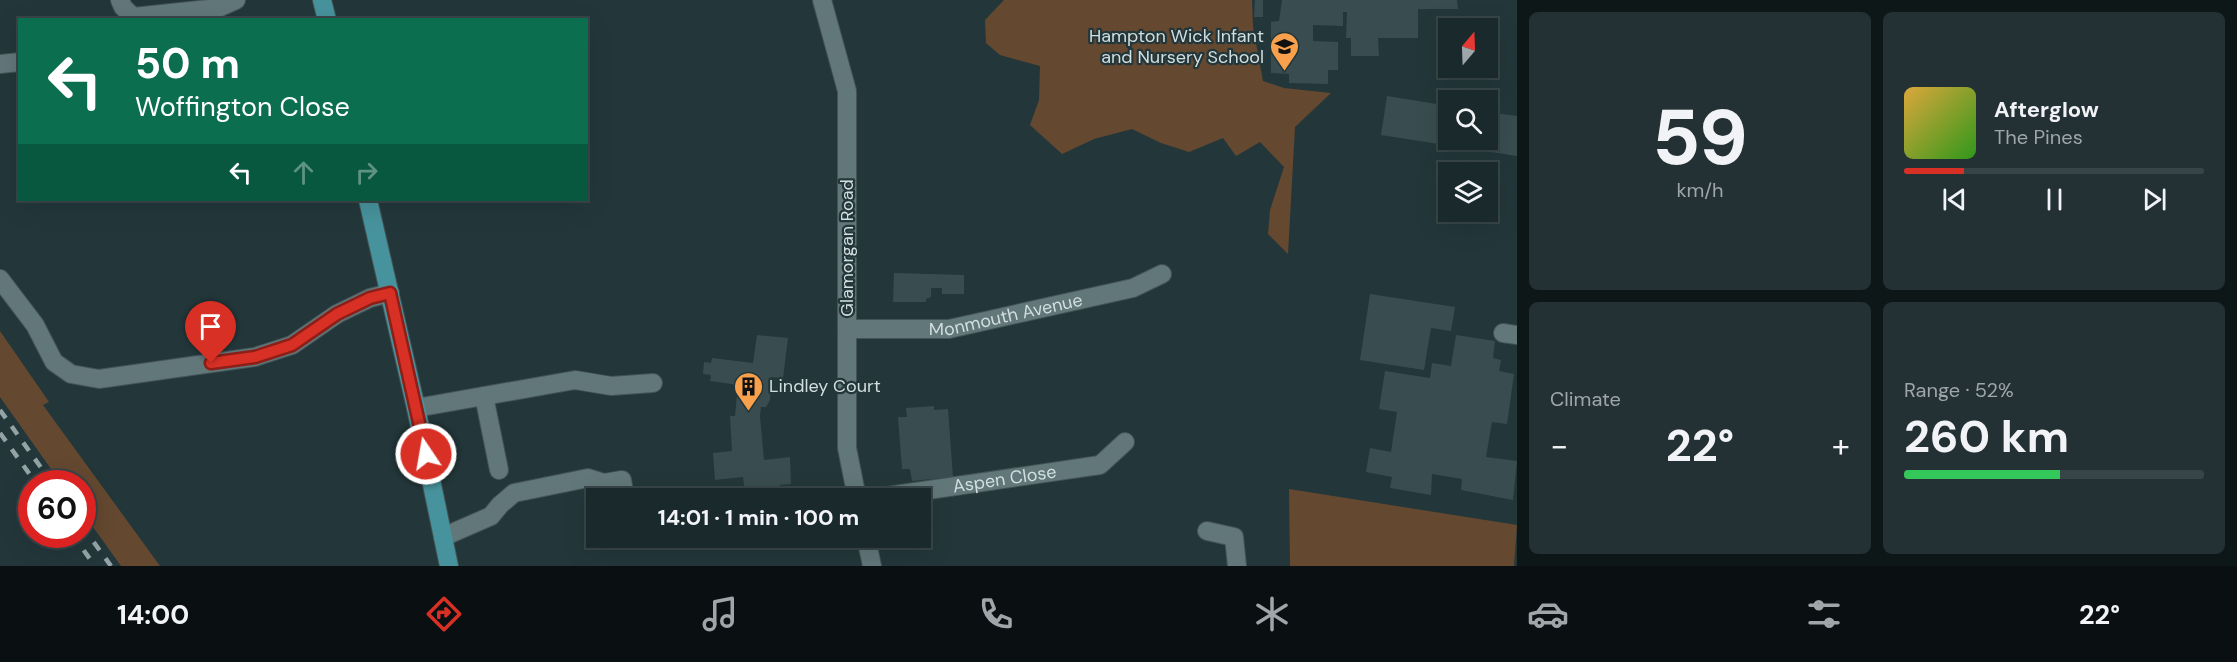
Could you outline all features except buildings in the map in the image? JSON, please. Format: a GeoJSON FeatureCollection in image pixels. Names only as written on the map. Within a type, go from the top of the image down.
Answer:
{"type":"FeatureCollection","features":[{"type":"Feature","properties":{"kind":"main road"},"geometry":{"type":"LineString","coordinates":[[322,0],[326,18]]}},
{"type":"Feature","properties":{"kind":"main road"},"geometry":{"type":"LineString","coordinates":[[368,201],[416,408],[449,566]]}},
{"type":"Feature","properties":{"kind":"street"},"geometry":{"type":"LineString","coordinates":[[120,0],[123,7],[133,17],[218,8],[236,0]]}},
{"type":"Feature","properties":{"kind":"street","name":"Glamorgan Road"},"geometry":{"type":"LineString","coordinates":[[822,0],[847,91],[847,448],[855,488]]}},
{"type":"Feature","properties":{"kind":"street"},"geometry":{"type":"LineString","coordinates":[[0,64],[18,62]]}},
{"type":"Feature","properties":{"kind":"street","name":"Monmouth Avenue"},"geometry":{"type":"LineString","coordinates":[[847,329],[949,329],[1132,288],[1162,274]]}},
{"type":"Feature","properties":{"kind":"street"},"geometry":{"type":"LineString","coordinates":[[0,279],[35,325],[54,362],[70,374],[99,379],[255,357],[292,345],[337,314],[370,298],[390,293]]}},
{"type":"Feature","properties":{"kind":"street"},"geometry":{"type":"LineString","coordinates":[[416,408],[575,380],[611,386],[653,383]]}},
{"type":"Feature","properties":{"kind":"street"},"geometry":{"type":"LineString","coordinates":[[484,396],[499,470]]}},
{"type":"Feature","properties":{"kind":"street","name":"Aspen Close"},"geometry":{"type":"LineString","coordinates":[[931,490],[1100,465],[1125,442]]}},
{"type":"Feature","properties":{"kind":"street"},"geometry":{"type":"LineString","coordinates":[[443,537],[491,516],[514,493],[588,478],[604,483],[622,480],[623,488]]}},
{"type":"Feature","properties":{"kind":"street"},"geometry":{"type":"LineString","coordinates":[[1207,531],[1234,537],[1237,566]]}},
{"type":"Feature","properties":{"kind":"street"},"geometry":{"type":"LineString","coordinates":[[868,548],[872,566]]}},
{"type":"Feature","properties":{"kind":"shaded area"},"geometry":{"type":"Polygon","coordinates":[[[1004,0],[1252,0],[1253,27],[1263,81],[1284,88],[1331,93],[1295,127],[1288,254],[1268,234],[1270,210],[1284,167],[1260,142],[1236,156],[1223,138],[1189,152],[1161,143],[1132,129],[1094,139],[1062,154],[1030,125],[1039,100],[1040,66],[1000,55],[986,43],[985,20],[1004,0]]]}},
{"type":"Feature","properties":{"kind":"shaded area"},"geometry":{"type":"Polygon","coordinates":[[[0,331],[49,402],[43,405],[90,470],[52,470],[0,397],[0,331]]]}},
{"type":"Feature","properties":{"kind":"shaded area"},"geometry":{"type":"Polygon","coordinates":[[[96,478],[160,566],[121,566],[96,531],[96,478]]]}},
{"type":"Feature","properties":{"kind":"shaded area"},"geometry":{"type":"Polygon","coordinates":[[[1289,489],[1517,525],[1514,566],[1290,566],[1289,489]]]}},
{"type":"Feature","properties":{"kind":"railway"},"geometry":{"type":"LineString","coordinates":[[0,410],[43,470]]}},
{"type":"Feature","properties":{"kind":"railway"},"geometry":{"type":"LineString","coordinates":[[0,433],[27,470]]}},
{"type":"Feature","properties":{"kind":"railway"},"geometry":{"type":"LineString","coordinates":[[96,545],[111,566]]}},
{"type":"Feature","properties":{"kind":"railway"},"geometry":{"type":"LineString","coordinates":[[82,548],[95,566]]}},
{"type":"Feature","properties":{"kind":"place","name":"Hampton Wick Infant and Nursery School"},"geometry":{"type":"Point","coordinates":[1285,72]}},
{"type":"Feature","properties":{"kind":"place","name":"Lindley Court"},"geometry":{"type":"Point","coordinates":[748,412]}},
{"type":"Feature","properties":{"kind":"route"},"geometry":{"type":"LineString","coordinates":[[211,363],[255,357],[292,345],[337,314],[370,298],[390,293],[426,454]]}}]}
